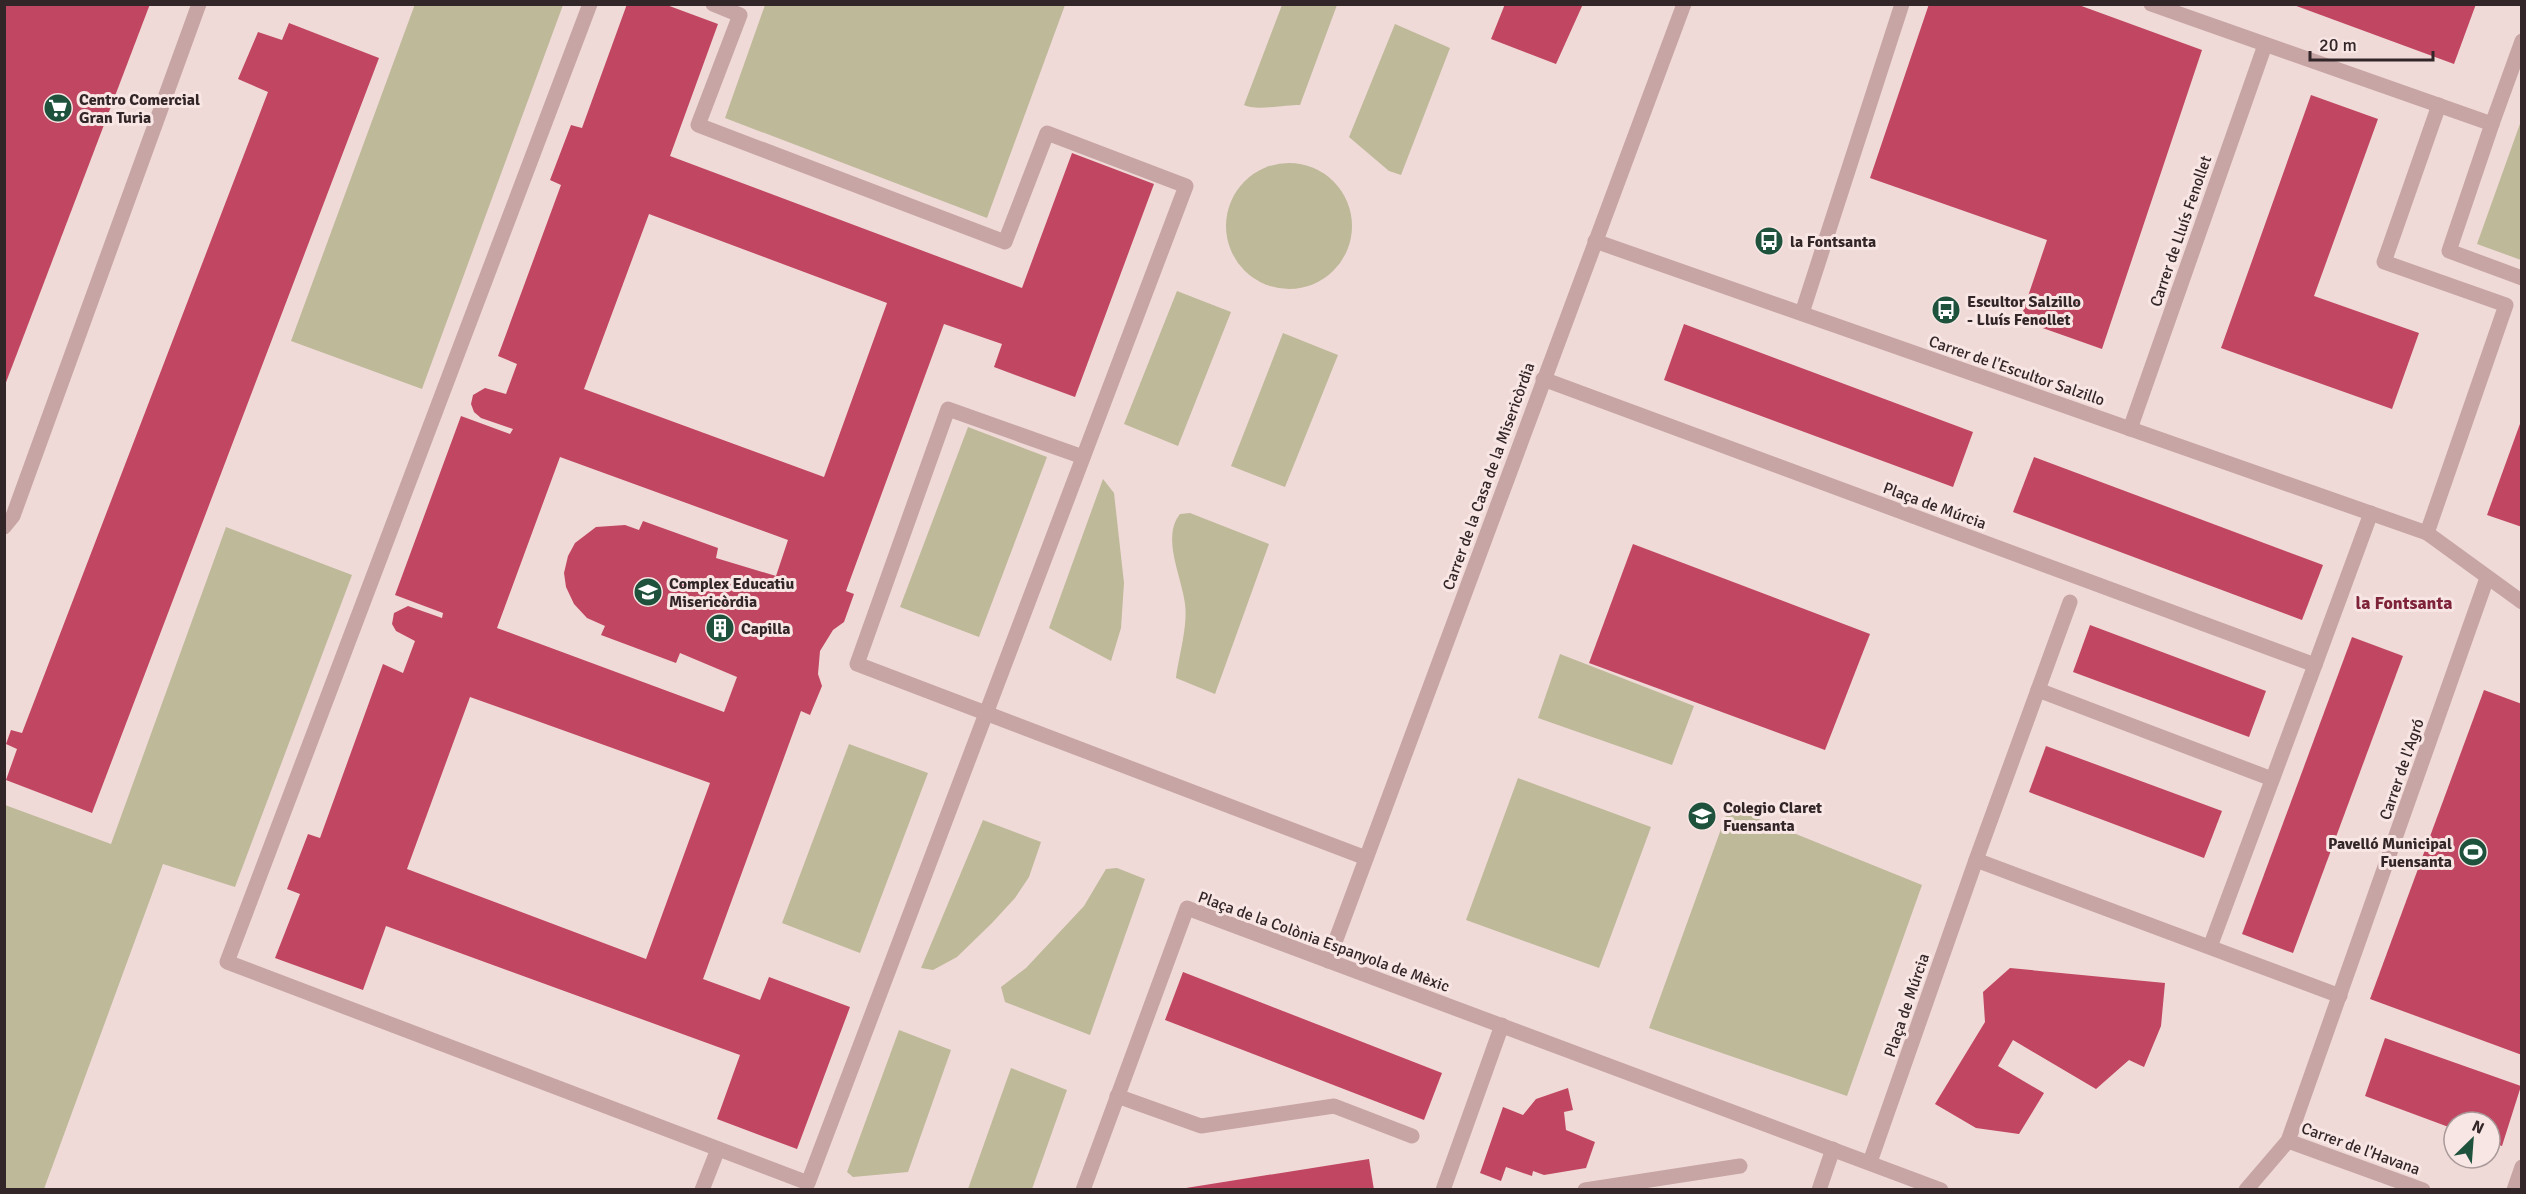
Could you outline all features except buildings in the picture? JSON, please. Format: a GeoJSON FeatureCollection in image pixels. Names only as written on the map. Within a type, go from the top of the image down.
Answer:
{"type":"FeatureCollection","features":[{"type":"Feature","properties":{"kind":"street"},"geometry":{"type":"LineString","coordinates":[[4,527],[13,516],[199,4]]}},
{"type":"Feature","properties":{"kind":"street"},"geometry":{"type":"LineString","coordinates":[[590,4],[227,962],[718,1149],[787,1183],[808,1183],[1186,186],[1047,134],[1005,242],[698,125],[740,15],[713,4]]}},
{"type":"Feature","properties":{"kind":"street"},"geometry":{"type":"LineString","coordinates":[[1802,313],[1902,4]]}},
{"type":"Feature","properties":{"kind":"street"},"geometry":{"type":"LineString","coordinates":[[2151,4],[2492,124]]}},
{"type":"Feature","properties":{"kind":"street","name":"Carrer de la Casa de la Misericòrdia"},"geometry":{"type":"LineString","coordinates":[[1328,962],[1680,6]]}},
{"type":"Feature","properties":{"kind":"street"},"geometry":{"type":"LineString","coordinates":[[2522,42],[2449,251],[2522,278]]}},
{"type":"Feature","properties":{"kind":"street","name":"Carrer de Lluís Fenollet"},"geometry":{"type":"LineString","coordinates":[[2130,429],[2265,45]]}},
{"type":"Feature","properties":{"kind":"street"},"geometry":{"type":"LineString","coordinates":[[2427,533],[2506,305],[2384,262],[2439,105]]}},
{"type":"Feature","properties":{"kind":"street","name":"Carrer de l'Escultor Salzillo"},"geometry":{"type":"LineString","coordinates":[[1595,241],[2427,533],[2522,602]]}},
{"type":"Feature","properties":{"kind":"street","name":"Plaça de Múrcia"},"geometry":{"type":"LineString","coordinates":[[1543,379],[2315,664]]}},
{"type":"Feature","properties":{"kind":"street"},"geometry":{"type":"LineString","coordinates":[[1083,457],[948,409],[857,664],[1366,858]]}},
{"type":"Feature","properties":{"kind":"street"},"geometry":{"type":"LineString","coordinates":[[2210,947],[2371,513]]}},
{"type":"Feature","properties":{"kind":"street","name":"Carrer de l'Agró"},"geometry":{"type":"LineString","coordinates":[[2288,1141],[2487,578]]}},
{"type":"Feature","properties":{"kind":"street","name":"Plaça de Múrcia"},"geometry":{"type":"LineString","coordinates":[[1870,1162],[2070,602]]}},
{"type":"Feature","properties":{"kind":"street"},"geometry":{"type":"LineString","coordinates":[[2038,690],[2272,779]]}},
{"type":"Feature","properties":{"kind":"street"},"geometry":{"type":"LineString","coordinates":[[1976,860],[2340,996]]}},
{"type":"Feature","properties":{"kind":"street","name":"Plaça de la Colònia Espanyola de Mèxic"},"geometry":{"type":"LineString","coordinates":[[1083,1190],[1187,908],[1833,1149]]}},
{"type":"Feature","properties":{"kind":"street"},"geometry":{"type":"LineString","coordinates":[[1443,1190],[1502,1025]]}},
{"type":"Feature","properties":{"kind":"street"},"geometry":{"type":"LineString","coordinates":[[1117,1096],[1201,1126],[1334,1106],[1412,1136]]}},
{"type":"Feature","properties":{"kind":"street"},"geometry":{"type":"LineString","coordinates":[[2246,1190],[2288,1141]]}},
{"type":"Feature","properties":{"kind":"street","name":"Carrer de l'Havana"},"geometry":{"type":"LineString","coordinates":[[2288,1141],[2423,1190]]}},
{"type":"Feature","properties":{"kind":"street"},"geometry":{"type":"LineString","coordinates":[[702,1190],[718,1149]]}},
{"type":"Feature","properties":{"kind":"street"},"geometry":{"type":"LineString","coordinates":[[1819,1190],[1833,1149],[1941,1190]]}},
{"type":"Feature","properties":{"kind":"street"},"geometry":{"type":"LineString","coordinates":[[1586,1190],[1740,1166]]}},
{"type":"Feature","properties":{"kind":"street"},"geometry":{"type":"LineString","coordinates":[[2514,1190],[2522,1167]]}},
{"type":"Feature","properties":{"kind":"shaded area"},"geometry":{"type":"Polygon","coordinates":[[[415,4],[563,5],[422,389],[291,341],[415,4]]]}},
{"type":"Feature","properties":{"kind":"shaded area"},"geometry":{"type":"Polygon","coordinates":[[[765,5],[1065,5],[987,218],[725,118],[765,5]]]}},
{"type":"Feature","properties":{"kind":"shaded area"},"geometry":{"type":"Polygon","coordinates":[[[1282,5],[1337,5],[1300,105],[1249,107],[1244,105],[1282,5]]]}},
{"type":"Feature","properties":{"kind":"shaded area"},"geometry":{"type":"Polygon","coordinates":[[[1395,24],[1450,48],[1401,175],[1389,171],[1349,137],[1395,24]]]}},
{"type":"Feature","properties":{"kind":"shaded area"},"geometry":{"type":"Polygon","coordinates":[[[2521,121],[2522,260],[2477,244],[2521,121]]]}},
{"type":"Feature","properties":{"kind":"shaded area"},"geometry":{"type":"Polygon","coordinates":[[[1289,163],[1313,168],[1333,182],[1347,202],[1352,226],[1347,250],[1333,270],[1313,284],[1289,289],[1265,284],[1245,270],[1231,250],[1226,226],[1231,202],[1245,182],[1265,168],[1289,163]]]}},
{"type":"Feature","properties":{"kind":"shaded area"},"geometry":{"type":"Polygon","coordinates":[[[1177,291],[1231,312],[1178,446],[1124,424],[1177,291]]]}},
{"type":"Feature","properties":{"kind":"shaded area"},"geometry":{"type":"Polygon","coordinates":[[[1283,333],[1338,355],[1285,487],[1231,466],[1283,333]]]}},
{"type":"Feature","properties":{"kind":"shaded area"},"geometry":{"type":"Polygon","coordinates":[[[968,427],[1047,457],[979,637],[900,607],[968,427]]]}},
{"type":"Feature","properties":{"kind":"shaded area"},"geometry":{"type":"Polygon","coordinates":[[[1103,479],[1114,493],[1124,583],[1121,628],[1111,661],[1049,628],[1103,479]]]}},
{"type":"Feature","properties":{"kind":"shaded area"},"geometry":{"type":"Polygon","coordinates":[[[1190,513],[1269,544],[1215,694],[1176,678],[1186,613],[1174,558],[1172,534],[1180,514],[1190,513]]]}},
{"type":"Feature","properties":{"kind":"shaded area"},"geometry":{"type":"Polygon","coordinates":[[[226,527],[352,575],[235,887],[163,864],[44,1189],[5,1189],[5,805],[111,844],[226,527]]]}},
{"type":"Feature","properties":{"kind":"shaded area"},"geometry":{"type":"Polygon","coordinates":[[[1560,654],[1694,706],[1672,765],[1538,718],[1560,654]]]}},
{"type":"Feature","properties":{"kind":"shaded area"},"geometry":{"type":"Polygon","coordinates":[[[849,744],[928,773],[860,953],[782,923],[849,744]]]}},
{"type":"Feature","properties":{"kind":"shaded area"},"geometry":{"type":"Polygon","coordinates":[[[1518,778],[1651,827],[1599,968],[1466,920],[1518,778]]]}},
{"type":"Feature","properties":{"kind":"shaded area"},"geometry":{"type":"Polygon","coordinates":[[[1729,807],[1922,885],[1847,1096],[1649,1028],[1729,807]]]}},
{"type":"Feature","properties":{"kind":"shaded area"},"geometry":{"type":"Polygon","coordinates":[[[983,820],[1041,842],[1029,877],[1015,898],[957,957],[933,970],[921,968],[983,820]]]}},
{"type":"Feature","properties":{"kind":"shaded area"},"geometry":{"type":"Polygon","coordinates":[[[1117,868],[1145,879],[1090,1035],[1005,1002],[1001,987],[1026,968],[1084,906],[1106,869],[1117,868]]]}},
{"type":"Feature","properties":{"kind":"shaded area"},"geometry":{"type":"Polygon","coordinates":[[[899,1030],[951,1050],[908,1172],[853,1177],[847,1172],[899,1030]]]}},
{"type":"Feature","properties":{"kind":"shaded area"},"geometry":{"type":"Polygon","coordinates":[[[1011,1068],[1067,1090],[1032,1189],[968,1189],[1011,1068]]]}},
{"type":"Feature","properties":{"kind":"place","name":"Centro Comercial Gran Turia"},"geometry":{"type":"Point","coordinates":[58,108]}},
{"type":"Feature","properties":{"kind":"place","name":"la Fontsanta"},"geometry":{"type":"Point","coordinates":[1769,241]}},
{"type":"Feature","properties":{"kind":"place","name":"Escultor Salzillo - Lluís Fenollet"},"geometry":{"type":"Point","coordinates":[1946,310]}},
{"type":"Feature","properties":{"kind":"place","name":"Complex Educatiu Misericòrdia"},"geometry":{"type":"Point","coordinates":[648,592]}},
{"type":"Feature","properties":{"kind":"place","name":"Capilla"},"geometry":{"type":"Point","coordinates":[720,628]}},
{"type":"Feature","properties":{"kind":"place","name":"Colegio Claret Fuensanta"},"geometry":{"type":"Point","coordinates":[1702,816]}},
{"type":"Feature","properties":{"kind":"place","name":"Pavelló Municipal Fuensanta"},"geometry":{"type":"Point","coordinates":[2473,852]}},
{"type":"Feature","properties":{"kind":"district","name":"la Fontsanta"},"geometry":{"type":"Point","coordinates":[2404,603]}}]}
